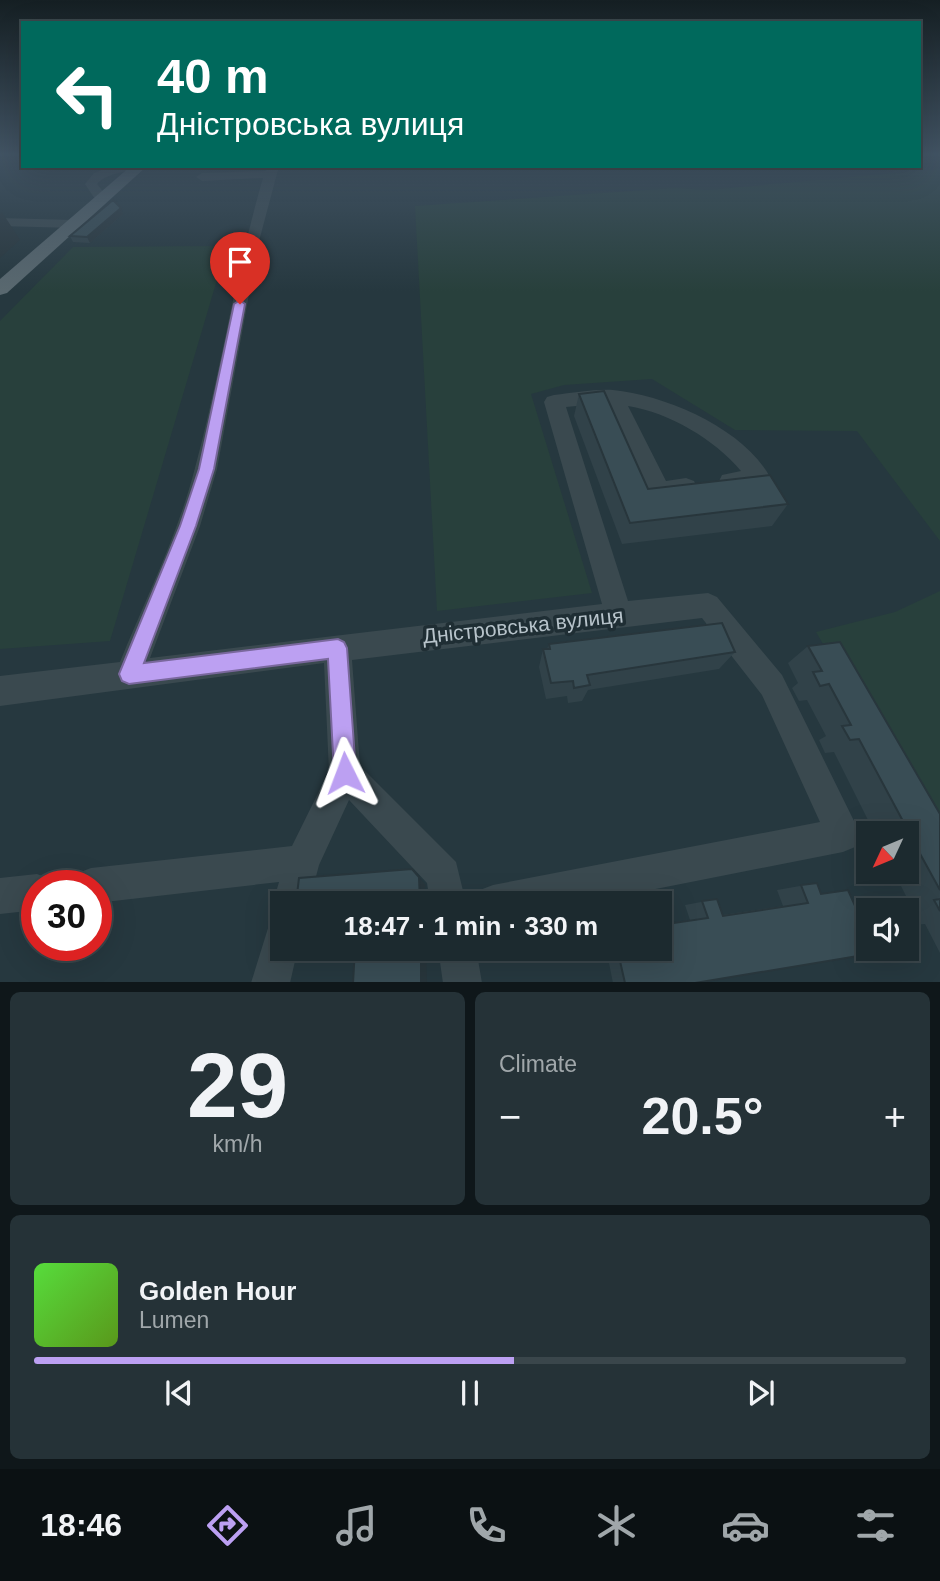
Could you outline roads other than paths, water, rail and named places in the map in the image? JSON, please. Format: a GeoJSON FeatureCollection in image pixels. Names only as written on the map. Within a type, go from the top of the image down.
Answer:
{"type":"FeatureCollection","features":[{"type":"Feature","properties":{"kind":"main road"},"geometry":{"type":"LineString","coordinates":[[0,289],[7,276],[103,199]]}},
{"type":"Feature","properties":{"kind":"street"},"geometry":{"type":"LineString","coordinates":[[129,674],[188,526],[206,469],[251,245],[264,199]]}},
{"type":"Feature","properties":{"kind":"street"},"geometry":{"type":"LineString","coordinates":[[0,222],[74,224]]}},
{"type":"Feature","properties":{"kind":"street"},"geometry":{"type":"LineString","coordinates":[[614,397],[660,491],[759,477],[746,458],[679,413],[614,397],[554,402],[619,615]]}},
{"type":"Feature","properties":{"kind":"street","name":"Дністровська вулиця"},"geometry":{"type":"LineString","coordinates":[[0,691],[708,605],[772,685],[843,835],[555,891]]}},
{"type":"Feature","properties":{"kind":"street"},"geometry":{"type":"LineString","coordinates":[[294,891],[302,862],[345,773],[338,648]]}},
{"type":"Feature","properties":{"kind":"street"},"geometry":{"type":"LineString","coordinates":[[345,773],[443,875],[446,891]]}},
{"type":"Feature","properties":{"kind":"street"},"geometry":{"type":"LineString","coordinates":[[112,884],[302,862]]}},
{"type":"Feature","properties":{"kind":"street"},"geometry":{"type":"LineString","coordinates":[[270,982],[276,961]]}},
{"type":"Feature","properties":{"kind":"street"},"geometry":{"type":"LineString","coordinates":[[459,961],[463,982]]}},
{"type":"Feature","properties":{"kind":"lane"},"geometry":{"type":"LineString","coordinates":[[0,896],[21,894]]}}]}
